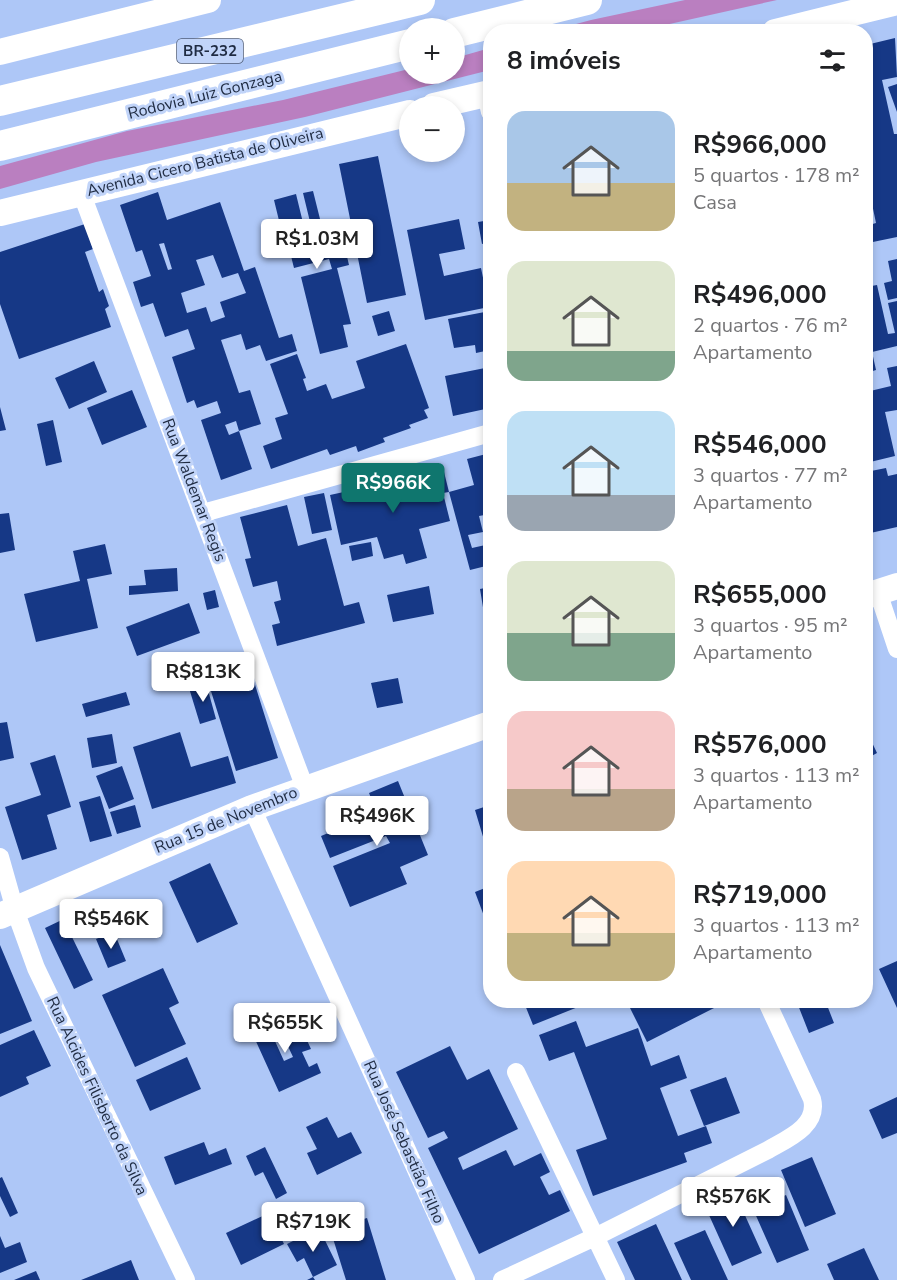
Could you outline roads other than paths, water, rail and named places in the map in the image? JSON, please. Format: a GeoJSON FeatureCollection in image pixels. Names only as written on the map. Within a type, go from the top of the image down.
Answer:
{"type":"FeatureCollection","features":[{"type":"Feature","properties":{"kind":"highway","name":"BR-232"},"geometry":{"type":"LineString","coordinates":[[0,102],[420,0]]}},
{"type":"Feature","properties":{"kind":"highway"},"geometry":{"type":"LineString","coordinates":[[490,24],[587,0]]}},
{"type":"Feature","properties":{"kind":"highway"},"geometry":{"type":"LineString","coordinates":[[465,30],[483,26]]}},
{"type":"Feature","properties":{"kind":"highway","name":"Rodovia Luiz Gonzaga"},"geometry":{"type":"LineString","coordinates":[[0,146],[399,47]]}},
{"type":"Feature","properties":{"kind":"main road"},"geometry":{"type":"LineString","coordinates":[[0,52],[208,0]]}},
{"type":"Feature","properties":{"kind":"main road"},"geometry":{"type":"LineString","coordinates":[[808,24],[897,2]]}},
{"type":"Feature","properties":{"kind":"main road"},"geometry":{"type":"LineString","coordinates":[[465,103],[483,101]]}},
{"type":"Feature","properties":{"kind":"main road","name":"Avenida Cicero Batista de Oliveira"},"geometry":{"type":"LineString","coordinates":[[0,213],[399,115]]}},
{"type":"Feature","properties":{"kind":"main road","name":"Rua 15 de Novembro"},"geometry":{"type":"LineString","coordinates":[[7,913],[252,808],[483,726]]}},
{"type":"Feature","properties":{"kind":"street","name":"Rua Waldemar Regis"},"geometry":{"type":"LineString","coordinates":[[81,192],[305,788]]}},
{"type":"Feature","properties":{"kind":"street"},"geometry":{"type":"LineString","coordinates":[[203,513],[483,435]]}},
{"type":"Feature","properties":{"kind":"street"},"geometry":{"type":"LineString","coordinates":[[880,591],[897,649]]}},
{"type":"Feature","properties":{"kind":"street","name":"Rua José Sebastião Filho"},"geometry":{"type":"LineString","coordinates":[[252,808],[466,1280]]}},
{"type":"Feature","properties":{"kind":"street","name":"Rua Alcides Filisberto da Silva"},"geometry":{"type":"LineString","coordinates":[[0,857],[7,913],[36,968],[186,1280]]}},
{"type":"Feature","properties":{"kind":"street"},"geometry":{"type":"LineString","coordinates":[[502,1280],[597,1236],[792,1136],[804,1127],[811,1117],[812,1099],[770,1008]]}},
{"type":"Feature","properties":{"kind":"street"},"geometry":{"type":"LineString","coordinates":[[516,1072],[597,1236],[616,1280]]}}]}
